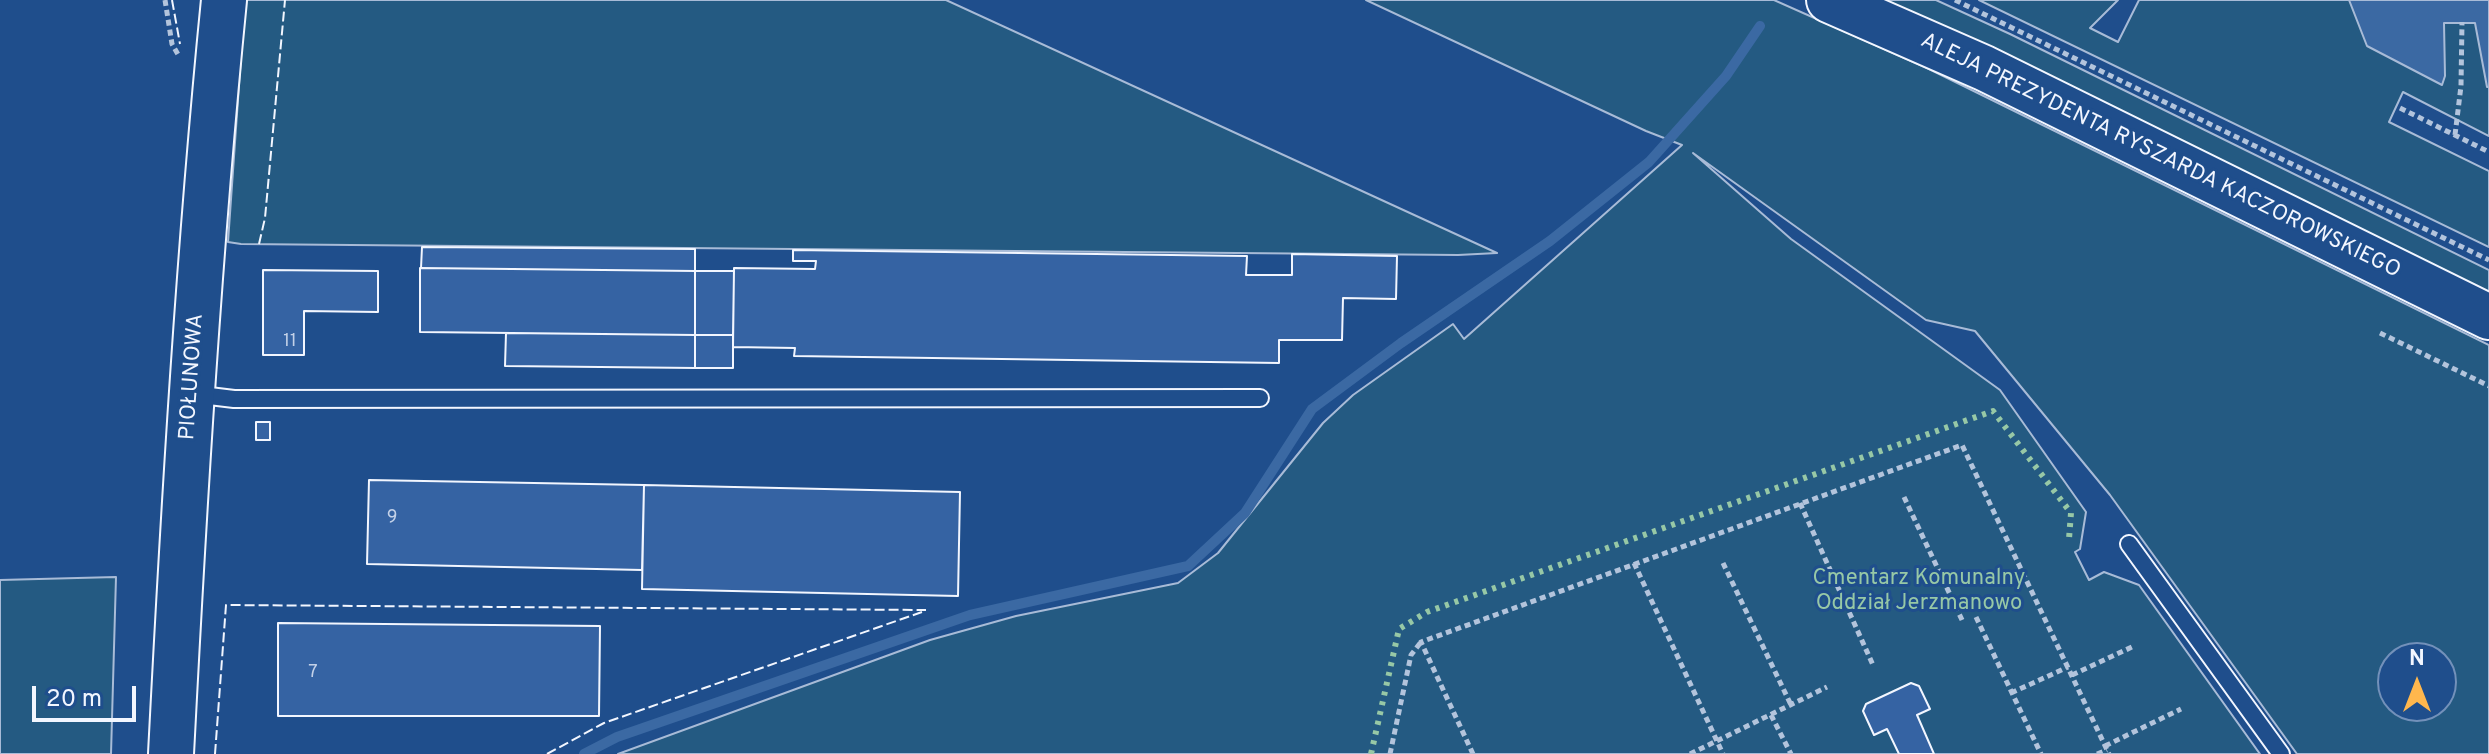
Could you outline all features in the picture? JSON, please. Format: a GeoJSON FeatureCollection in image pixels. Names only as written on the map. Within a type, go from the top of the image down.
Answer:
{"type":"FeatureCollection","features":[{"type":"Feature","properties":{"kind":"street","name":"PIOŁUNOWA"},"geometry":{"type":"LineString","coordinates":[[171,754],[207,169],[224,0]]}},
{"type":"Feature","properties":{"kind":"street","name":"ALEJA PREZYDENTA RYSZARDA KACZOROWSKIEGO"},"geometry":{"type":"LineString","coordinates":[[1829,0],[1984,68],[2489,317]]}},
{"type":"Feature","properties":{"kind":"lane"},"geometry":{"type":"LineString","coordinates":[[192,394],[234,399],[1260,398]]}},
{"type":"Feature","properties":{"kind":"lane"},"geometry":{"type":"LineString","coordinates":[[2129,544],[2281,754]]}},
{"type":"Feature","properties":{"kind":"path"},"geometry":{"type":"LineString","coordinates":[[165,0],[172,44],[180,58]]}},
{"type":"Feature","properties":{"kind":"path"},"geometry":{"type":"LineString","coordinates":[[1955,0],[2489,260]]}},
{"type":"Feature","properties":{"kind":"path"},"geometry":{"type":"LineString","coordinates":[[2455,135],[2461,86],[2462,22]]}},
{"type":"Feature","properties":{"kind":"path"},"geometry":{"type":"LineString","coordinates":[[2400,108],[2489,152]]}},
{"type":"Feature","properties":{"kind":"path"},"geometry":{"type":"LineString","coordinates":[[2380,333],[2489,386]]}},
{"type":"Feature","properties":{"kind":"path"},"geometry":{"type":"LineString","coordinates":[[1390,754],[1411,655],[1421,642],[1962,445],[2107,750]]}},
{"type":"Feature","properties":{"kind":"path"},"geometry":{"type":"LineString","coordinates":[[1904,497],[1963,622]]}},
{"type":"Feature","properties":{"kind":"path"},"geometry":{"type":"LineString","coordinates":[[1800,503],[1873,665]]}},
{"type":"Feature","properties":{"kind":"path"},"geometry":{"type":"LineString","coordinates":[[1634,563],[1723,754]]}},
{"type":"Feature","properties":{"kind":"path"},"geometry":{"type":"LineString","coordinates":[[1723,563],[1791,705]]}},
{"type":"Feature","properties":{"kind":"path"},"geometry":{"type":"LineString","coordinates":[[1976,617],[2041,754]]}},
{"type":"Feature","properties":{"kind":"path"},"geometry":{"type":"LineString","coordinates":[[1421,642],[1473,754]]}},
{"type":"Feature","properties":{"kind":"path"},"geometry":{"type":"LineString","coordinates":[[2072,675],[2132,647]]}},
{"type":"Feature","properties":{"kind":"path"},"geometry":{"type":"LineString","coordinates":[[2011,693],[2068,667]]}},
{"type":"Feature","properties":{"kind":"path"},"geometry":{"type":"LineString","coordinates":[[1690,754],[1827,687]]}},
{"type":"Feature","properties":{"kind":"path"},"geometry":{"type":"LineString","coordinates":[[2097,754],[2181,709]]}},
{"type":"Feature","properties":{"kind":"path"},"geometry":{"type":"LineString","coordinates":[[1771,715],[1791,754]]}},
{"type":"Feature","properties":{"kind":"green space"},"geometry":{"type":"Polygon","coordinates":[[[245,0],[946,0],[1497,253],[228,242],[245,0]]]}},
{"type":"Feature","properties":{"kind":"green space","name":"Cmentarz Komunalny Oddział Jerzmanowo"},"geometry":{"type":"Polygon","coordinates":[[[1366,0],[1774,0],[1929,69],[2489,345],[2489,754],[2297,754],[2110,495],[1975,331],[1926,320],[1693,153],[1791,239],[2000,390],[2086,512],[2080,549],[2075,552],[2089,580],[2104,572],[2139,585],[2260,754],[618,754],[930,640],[1016,616],[1178,583],[1218,553],[1323,423],[1353,395],[1453,324],[1464,339],[1682,145],[1366,0]]]}},
{"type":"Feature","properties":{"kind":"green space"},"geometry":{"type":"Polygon","coordinates":[[[1882,0],[1936,0],[2010,34],[2489,270],[2489,295],[1882,0]]]}},
{"type":"Feature","properties":{"kind":"green space"},"geometry":{"type":"Polygon","coordinates":[[[1979,0],[2118,0],[2090,28],[2118,42],[2139,0],[2489,0],[2489,136],[2403,92],[2389,122],[2489,171],[2489,247],[1979,0]]]}},
{"type":"Feature","properties":{"kind":"green space"},"geometry":{"type":"Polygon","coordinates":[[[116,577],[111,754],[0,754],[0,580],[116,577]]]}},
{"type":"Feature","properties":{"kind":"shaded area"},"geometry":{"type":"Polygon","coordinates":[[[2349,0],[2489,0],[2489,87],[2475,23],[2444,23],[2445,76],[2442,85],[2367,46],[2349,0]]]}},
{"type":"Feature","properties":{"kind":"building"},"geometry":{"type":"Polygon","coordinates":[[[422,247],[695,249],[695,271],[421,268],[422,247]]]}},
{"type":"Feature","properties":{"kind":"building"},"geometry":{"type":"Polygon","coordinates":[[[793,250],[1247,256],[1246,275],[1292,275],[1292,254],[1397,256],[1396,299],[1343,298],[1342,340],[1279,340],[1279,363],[794,356],[795,348],[733,347],[734,268],[815,269],[816,261],[793,261],[793,250]]]}},
{"type":"Feature","properties":{"kind":"building"},"geometry":{"type":"Polygon","coordinates":[[[420,268],[695,271],[695,335],[420,332],[420,268]]]}},
{"type":"Feature","properties":{"kind":"building"},"geometry":{"type":"Polygon","coordinates":[[[263,270],[378,271],[378,312],[304,311],[304,355],[263,355],[263,270]]]}},
{"type":"Feature","properties":{"kind":"building"},"geometry":{"type":"Polygon","coordinates":[[[695,271],[734,271],[733,335],[695,335],[695,271]]]}},
{"type":"Feature","properties":{"kind":"building"},"geometry":{"type":"Polygon","coordinates":[[[506,333],[695,335],[695,368],[505,366],[506,333]]]}},
{"type":"Feature","properties":{"kind":"building"},"geometry":{"type":"Polygon","coordinates":[[[695,335],[733,335],[733,368],[695,368],[695,335]]]}},
{"type":"Feature","properties":{"kind":"building"},"geometry":{"type":"Polygon","coordinates":[[[256,422],[270,422],[270,440],[256,440],[256,422]]]}},
{"type":"Feature","properties":{"kind":"building"},"geometry":{"type":"Polygon","coordinates":[[[369,480],[644,485],[642,570],[367,564],[369,480]]]}},
{"type":"Feature","properties":{"kind":"building"},"geometry":{"type":"Polygon","coordinates":[[[644,485],[960,492],[958,596],[642,589],[644,485]]]}},
{"type":"Feature","properties":{"kind":"building"},"geometry":{"type":"Polygon","coordinates":[[[278,623],[600,626],[599,716],[278,716],[278,623]]]}},
{"type":"Feature","properties":{"kind":"building"},"geometry":{"type":"Polygon","coordinates":[[[1911,683],[1919,686],[1930,709],[1917,715],[1934,754],[1899,754],[1887,729],[1874,735],[1863,711],[1866,704],[1911,683]]]}},
{"type":"Feature","properties":{"kind":"waterway"},"geometry":{"type":"LineString","coordinates":[[584,754],[617,737],[970,615],[1188,566],[1245,513],[1312,409],[1401,343],[1550,241],[1649,162],[1726,76],[1760,26]]}},
{"type":"Feature","properties":{"kind":"hedge"},"geometry":{"type":"LineString","coordinates":[[1371,754],[1399,629],[1427,612],[1993,411],[2071,513],[2069,539]]}},
{"type":"Feature","properties":{"kind":"fence"},"geometry":{"type":"LineString","coordinates":[[172,0],[180,44]]}},
{"type":"Feature","properties":{"kind":"fence"},"geometry":{"type":"LineString","coordinates":[[259,244],[265,218],[285,0]]}},
{"type":"Feature","properties":{"kind":"fence"},"geometry":{"type":"LineString","coordinates":[[215,754],[226,605],[926,610]]}},
{"type":"Feature","properties":{"kind":"fence"},"geometry":{"type":"LineString","coordinates":[[547,754],[604,723],[922,612]]}}]}
